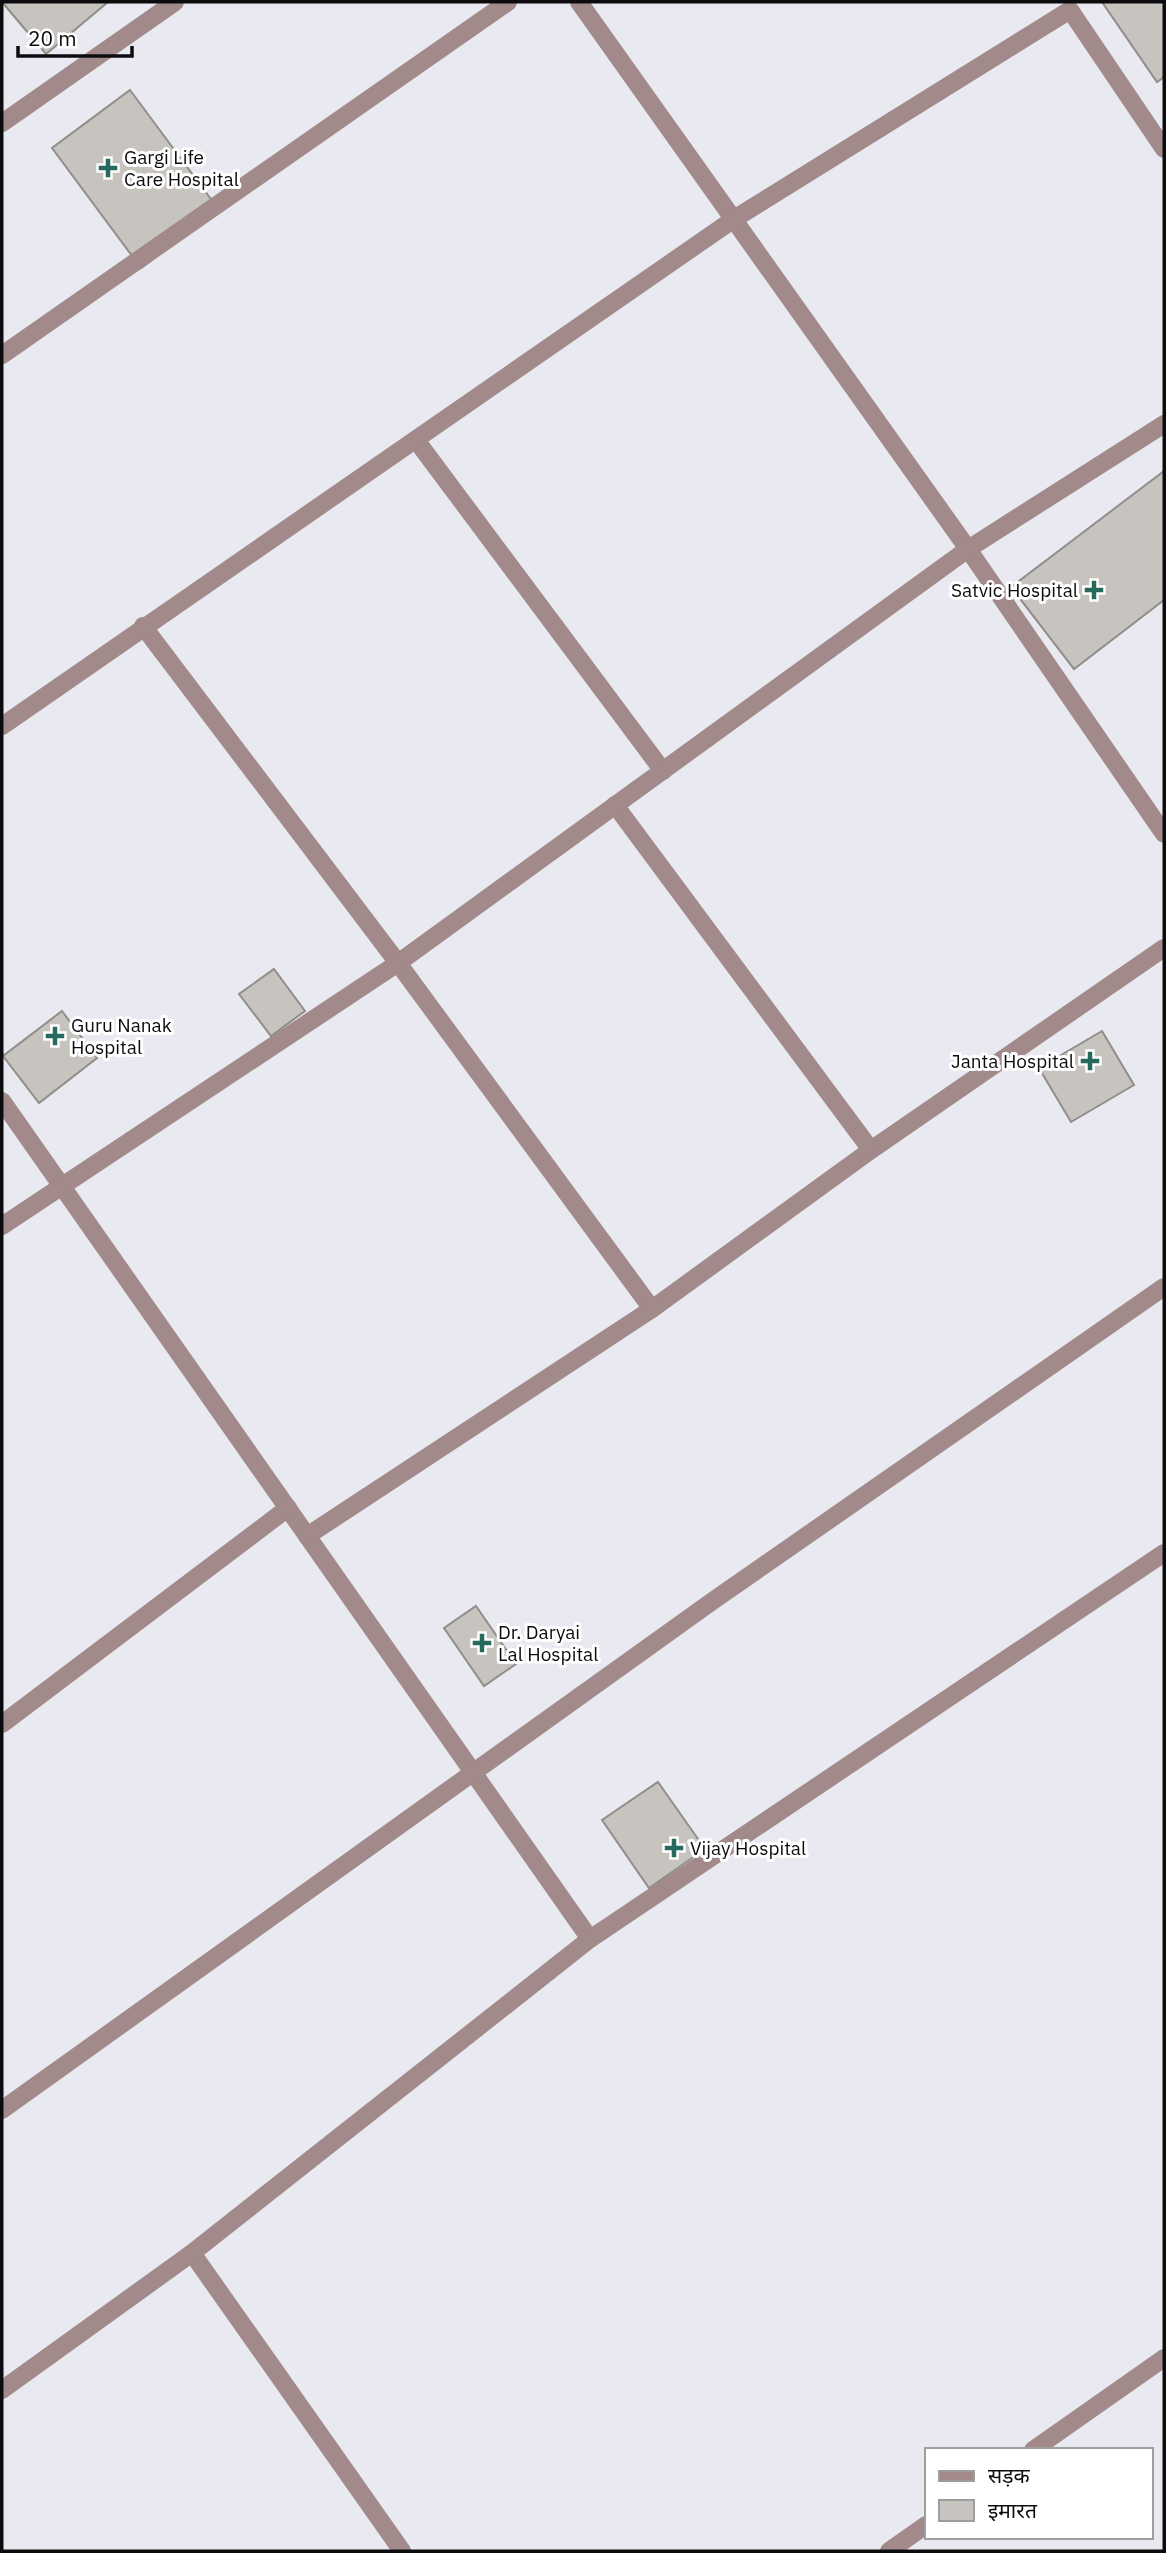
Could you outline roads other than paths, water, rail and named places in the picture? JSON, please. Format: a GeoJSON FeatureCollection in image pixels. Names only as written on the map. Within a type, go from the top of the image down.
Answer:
{"type":"FeatureCollection","features":[{"type":"Feature","properties":{"kind":"street"},"geometry":{"type":"LineString","coordinates":[[2,123],[175,2]]}},
{"type":"Feature","properties":{"kind":"street"},"geometry":{"type":"LineString","coordinates":[[2,355],[508,2]]}},
{"type":"Feature","properties":{"kind":"street"},"geometry":{"type":"LineString","coordinates":[[579,2],[968,549],[1164,834]]}},
{"type":"Feature","properties":{"kind":"street"},"geometry":{"type":"LineString","coordinates":[[2,726],[734,219],[1070,10],[1164,149]]}},
{"type":"Feature","properties":{"kind":"street"},"geometry":{"type":"LineString","coordinates":[[2,1226],[398,963],[968,549],[1164,424]]}},
{"type":"Feature","properties":{"kind":"street"},"geometry":{"type":"LineString","coordinates":[[416,440],[663,771]]}},
{"type":"Feature","properties":{"kind":"street"},"geometry":{"type":"LineString","coordinates":[[143,626],[398,963],[652,1309]]}},
{"type":"Feature","properties":{"kind":"street"},"geometry":{"type":"LineString","coordinates":[[615,805],[871,1150]]}},
{"type":"Feature","properties":{"kind":"street"},"geometry":{"type":"LineString","coordinates":[[307,1536],[652,1309],[871,1150],[1164,948]]}},
{"type":"Feature","properties":{"kind":"street"},"geometry":{"type":"LineString","coordinates":[[2,1101],[590,1939]]}},
{"type":"Feature","properties":{"kind":"street"},"geometry":{"type":"LineString","coordinates":[[2,2110],[714,1600],[1164,1287]]}},
{"type":"Feature","properties":{"kind":"street"},"geometry":{"type":"LineString","coordinates":[[2,1724],[288,1508]]}},
{"type":"Feature","properties":{"kind":"street"},"geometry":{"type":"LineString","coordinates":[[2,2390],[191,2253],[590,1939],[1164,1553]]}},
{"type":"Feature","properties":{"kind":"street"},"geometry":{"type":"LineString","coordinates":[[191,2253],[402,2551]]}},
{"type":"Feature","properties":{"kind":"street"},"geometry":{"type":"LineString","coordinates":[[1036,2448],[1164,2358]]}},
{"type":"Feature","properties":{"kind":"street"},"geometry":{"type":"LineString","coordinates":[[889,2551],[925,2526]]}},
{"type":"Feature","properties":{"kind":"place","name":"Gargi Life Care Hospital"},"geometry":{"type":"Point","coordinates":[108,168]}},
{"type":"Feature","properties":{"kind":"place","name":"Satvic Hospital"},"geometry":{"type":"Point","coordinates":[1094,590]}},
{"type":"Feature","properties":{"kind":"place","name":"Guru Nanak Hospital"},"geometry":{"type":"Point","coordinates":[55,1036]}},
{"type":"Feature","properties":{"kind":"place","name":"Janta Hospital"},"geometry":{"type":"Point","coordinates":[1090,1061]}},
{"type":"Feature","properties":{"kind":"place","name":"Dr. Daryai Lal Hospital"},"geometry":{"type":"Point","coordinates":[482,1643]}},
{"type":"Feature","properties":{"kind":"place","name":"Vijay Hospital"},"geometry":{"type":"Point","coordinates":[674,1848]}}]}
